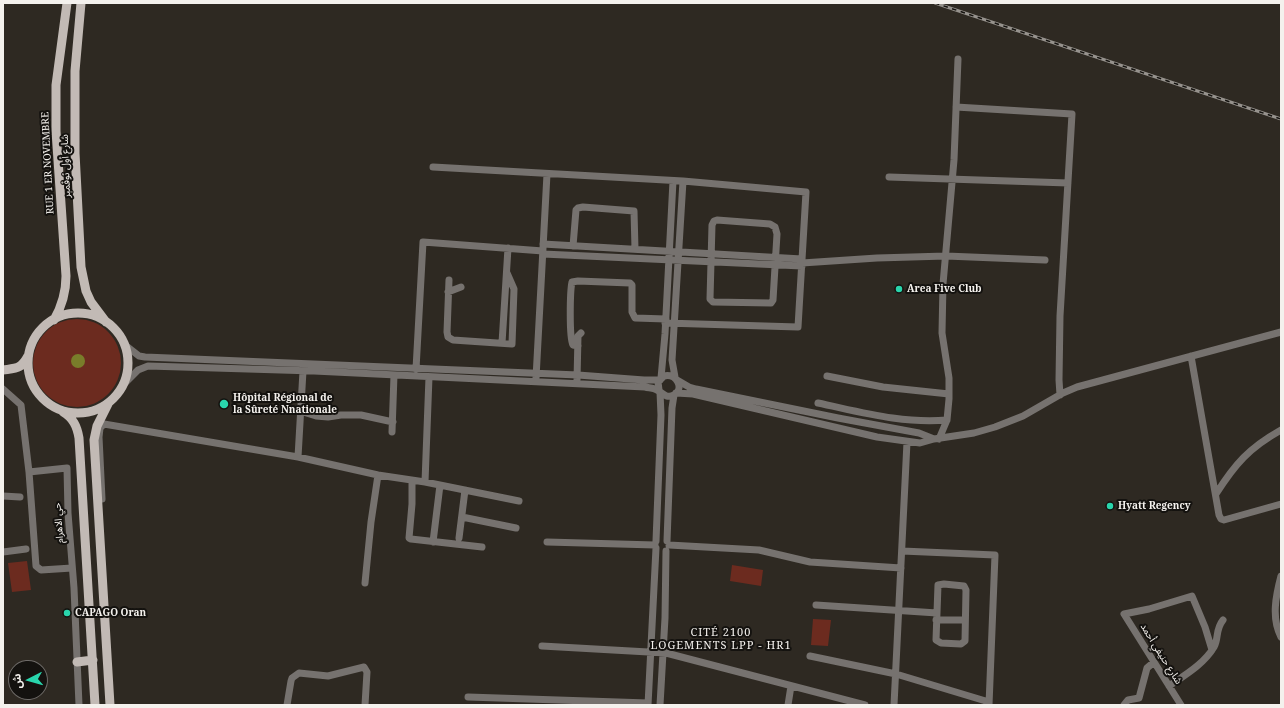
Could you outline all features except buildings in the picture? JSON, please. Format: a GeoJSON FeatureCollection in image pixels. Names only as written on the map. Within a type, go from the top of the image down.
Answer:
{"type":"FeatureCollection","features":[{"type":"Feature","properties":{"kind":"main road","name":"RUE 1 ER NOVEMBRE"},"geometry":{"type":"LineString","coordinates":[[54,320],[60,309],[65,294],[66,276],[56,131],[56,85],[67,3]]}},
{"type":"Feature","properties":{"kind":"main road","name":"شارع أول نوفمبر"},"geometry":{"type":"LineString","coordinates":[[81,3],[75,71],[75,153],[81,267],[84,285],[91,302],[106,322]]}},
{"type":"Feature","properties":{"kind":"main road"},"geometry":{"type":"LineString","coordinates":[[3,370],[20,367],[24,364],[37,335],[54,320],[63,315],[80,313],[93,316],[112,326],[120,336],[128,358],[127,373],[122,386],[116,395],[108,403],[96,410],[83,413],[69,412],[56,408]]}},
{"type":"Feature","properties":{"kind":"main road"},"geometry":{"type":"LineString","coordinates":[[29,353],[29,368],[32,383]]}},
{"type":"Feature","properties":{"kind":"main road"},"geometry":{"type":"LineString","coordinates":[[3,375],[20,374],[26,377],[46,401],[71,417],[76,426],[79,438],[95,705]]}},
{"type":"Feature","properties":{"kind":"main road"},"geometry":{"type":"LineString","coordinates":[[108,403],[97,426],[94,440],[110,705]]}},
{"type":"Feature","properties":{"kind":"main road"},"geometry":{"type":"LineString","coordinates":[[77,662],[92,660]]}},
{"type":"Feature","properties":{"kind":"street"},"geometry":{"type":"LineString","coordinates":[[937,439],[947,420],[949,394],[949,378],[942,333],[943,284],[952,178],[958,59]]}},
{"type":"Feature","properties":{"kind":"street"},"geometry":{"type":"LineString","coordinates":[[956,107],[1072,114],[1060,316],[1060,395]]}},
{"type":"Feature","properties":{"kind":"street"},"geometry":{"type":"LineString","coordinates":[[433,167],[673,180],[806,192],[798,327],[676,324],[666,321],[635,318],[632,312],[632,285],[630,283],[572,282],[571,341],[573,345],[578,346]]}},
{"type":"Feature","properties":{"kind":"street"},"geometry":{"type":"LineString","coordinates":[[536,382],[547,174]]}},
{"type":"Feature","properties":{"kind":"street"},"geometry":{"type":"LineString","coordinates":[[889,177],[1068,183]]}},
{"type":"Feature","properties":{"kind":"street"},"geometry":{"type":"LineString","coordinates":[[468,697],[525,702],[648,704],[656,545],[660,415],[658,384],[660,379],[666,321],[673,180]]}},
{"type":"Feature","properties":{"kind":"street"},"geometry":{"type":"LineString","coordinates":[[660,705],[672,408],[675,394],[679,386],[672,360],[676,324],[683,181]]}},
{"type":"Feature","properties":{"kind":"street"},"geometry":{"type":"LineString","coordinates":[[573,246],[576,210],[583,207],[634,211],[635,249]]}},
{"type":"Feature","properties":{"kind":"street"},"geometry":{"type":"LineString","coordinates":[[716,220],[773,225],[777,234],[774,300],[771,303],[713,302],[709,297],[711,253],[713,223],[716,220]]}},
{"type":"Feature","properties":{"kind":"street"},"geometry":{"type":"LineString","coordinates":[[416,369],[423,242],[710,262],[802,262],[946,256],[1045,260]]}},
{"type":"Feature","properties":{"kind":"street"},"geometry":{"type":"LineString","coordinates":[[543,250],[573,246],[680,251],[711,253],[776,261]]}},
{"type":"Feature","properties":{"kind":"street"},"geometry":{"type":"LineString","coordinates":[[449,280],[448,337],[453,340],[502,343],[508,248]]}},
{"type":"Feature","properties":{"kind":"street"},"geometry":{"type":"LineString","coordinates":[[448,292],[461,287]]}},
{"type":"Feature","properties":{"kind":"street"},"geometry":{"type":"LineString","coordinates":[[124,345],[139,356],[145,357],[303,371],[314,368],[394,375],[645,387],[659,391],[665,396],[675,394],[693,394],[863,434],[920,443],[974,433],[995,427],[1023,416],[1077,387],[1281,332]]}},
{"type":"Feature","properties":{"kind":"street"},"geometry":{"type":"LineString","coordinates":[[577,384],[578,336],[581,333]]}},
{"type":"Feature","properties":{"kind":"street"},"geometry":{"type":"LineString","coordinates":[[1191,356],[1219,515],[1221,519],[1224,520],[1281,504]]}},
{"type":"Feature","properties":{"kind":"street"},"geometry":{"type":"LineString","coordinates":[[122,386],[138,370],[148,366],[256,366],[416,369],[578,375],[644,380],[660,379],[668,375],[696,389],[918,433],[937,439]]}},
{"type":"Feature","properties":{"kind":"street"},"geometry":{"type":"LineString","coordinates":[[298,457],[303,371]]}},
{"type":"Feature","properties":{"kind":"street"},"geometry":{"type":"LineString","coordinates":[[392,432],[394,375]]}},
{"type":"Feature","properties":{"kind":"street"},"geometry":{"type":"LineString","coordinates":[[827,376],[883,387],[949,394]]}},
{"type":"Feature","properties":{"kind":"street"},"geometry":{"type":"LineString","coordinates":[[425,482],[429,377]]}},
{"type":"Feature","properties":{"kind":"street"},"geometry":{"type":"LineString","coordinates":[[3,389],[21,405],[29,472],[36,566],[41,570],[72,568]]}},
{"type":"Feature","properties":{"kind":"street"},"geometry":{"type":"LineString","coordinates":[[818,403],[881,416],[909,420],[947,420]]}},
{"type":"Feature","properties":{"kind":"street"},"geometry":{"type":"LineString","coordinates":[[300,411],[316,416],[328,417],[341,414],[360,415],[393,422]]}},
{"type":"Feature","properties":{"kind":"street"},"geometry":{"type":"LineString","coordinates":[[114,705],[99,441],[101,426],[106,425],[298,457],[378,475],[425,482],[519,501]]}},
{"type":"Feature","properties":{"kind":"street"},"geometry":{"type":"LineString","coordinates":[[1216,494],[1229,473],[1242,458],[1256,445],[1281,430]]}},
{"type":"Feature","properties":{"kind":"street"},"geometry":{"type":"LineString","coordinates":[[894,705],[907,442]]}},
{"type":"Feature","properties":{"kind":"street","name":"حي الاهرام"},"geometry":{"type":"LineString","coordinates":[[29,472],[66,468],[79,705]]}},
{"type":"Feature","properties":{"kind":"street"},"geometry":{"type":"LineString","coordinates":[[365,583],[371,522],[378,475]]}},
{"type":"Feature","properties":{"kind":"street"},"geometry":{"type":"LineString","coordinates":[[412,480],[412,504],[409,538],[482,547]]}},
{"type":"Feature","properties":{"kind":"street"},"geometry":{"type":"LineString","coordinates":[[433,542],[440,485]]}},
{"type":"Feature","properties":{"kind":"street"},"geometry":{"type":"LineString","coordinates":[[459,538],[465,490]]}},
{"type":"Feature","properties":{"kind":"street"},"geometry":{"type":"LineString","coordinates":[[3,496],[20,497]]}},
{"type":"Feature","properties":{"kind":"street"},"geometry":{"type":"LineString","coordinates":[[462,517],[516,528]]}},
{"type":"Feature","properties":{"kind":"street"},"geometry":{"type":"LineString","coordinates":[[547,542],[656,545],[663,538],[667,545]]}},
{"type":"Feature","properties":{"kind":"street"},"geometry":{"type":"LineString","coordinates":[[656,545],[659,552],[667,545],[759,550],[810,562],[901,568]]}},
{"type":"Feature","properties":{"kind":"street"},"geometry":{"type":"LineString","coordinates":[[3,552],[26,549]]}},
{"type":"Feature","properties":{"kind":"street"},"geometry":{"type":"LineString","coordinates":[[810,656],[896,674],[989,704],[995,555],[902,551]]}},
{"type":"Feature","properties":{"kind":"street"},"geometry":{"type":"LineString","coordinates":[[1281,576],[1276,603],[1276,617],[1281,636]]}},
{"type":"Feature","properties":{"kind":"street"},"geometry":{"type":"LineString","coordinates":[[938,585],[964,586],[966,590],[965,620],[965,641],[961,644],[941,643],[936,640],[938,585]]}},
{"type":"Feature","properties":{"kind":"street","name":"شارع حنيفي أحمد"},"geometry":{"type":"LineString","coordinates":[[1181,705],[1124,614],[1149,609],[1192,596],[1194,597],[1212,650]]}},
{"type":"Feature","properties":{"kind":"street"},"geometry":{"type":"LineString","coordinates":[[816,605],[899,611],[965,620]]}},
{"type":"Feature","properties":{"kind":"street"},"geometry":{"type":"LineString","coordinates":[[1169,686],[1197,666],[1212,650],[1215,646],[1218,629],[1223,620]]}},
{"type":"Feature","properties":{"kind":"street"},"geometry":{"type":"LineString","coordinates":[[542,646],[663,653],[865,705]]}},
{"type":"Feature","properties":{"kind":"street"},"geometry":{"type":"LineString","coordinates":[[1124,705],[1128,700],[1139,698],[1147,668],[1154,662]]}},
{"type":"Feature","properties":{"kind":"street"},"geometry":{"type":"LineString","coordinates":[[287,705],[291,681],[297,674],[328,676],[364,667],[367,672],[365,705]]}},
{"type":"Feature","properties":{"kind":"street"},"geometry":{"type":"LineString","coordinates":[[788,705],[791,686]]}},
{"type":"Feature","properties":{"kind":"shaded area"},"geometry":{"type":"Polygon","coordinates":[[[77,319],[94,322],[102,326],[114,338],[118,346],[121,363],[118,380],[114,388],[102,400],[94,404],[77,407],[60,404],[52,400],[40,388],[36,380],[33,363],[36,346],[40,338],[52,326],[60,322],[77,319]]]}},
{"type":"Feature","properties":{"kind":"shaded area"},"geometry":{"type":"Polygon","coordinates":[[[78,354],[83,356],[85,361],[83,366],[78,368],[73,366],[71,361],[73,356],[78,354]]]}},
{"type":"Feature","properties":{"kind":"shaded area"},"geometry":{"type":"Polygon","coordinates":[[[27,561],[31,590],[12,592],[8,563],[27,561]]]}},
{"type":"Feature","properties":{"kind":"shaded area"},"geometry":{"type":"Polygon","coordinates":[[[732,565],[763,570],[761,586],[730,581],[732,565]]]}},
{"type":"Feature","properties":{"kind":"shaded area"},"geometry":{"type":"Polygon","coordinates":[[[813,619],[831,620],[828,646],[811,645],[813,619]]]}},
{"type":"Feature","properties":{"kind":"railway"},"geometry":{"type":"LineString","coordinates":[[935,3],[1281,119]]}},
{"type":"Feature","properties":{"kind":"place","name":"Area Five Club"},"geometry":{"type":"Point","coordinates":[899,289]}},
{"type":"Feature","properties":{"kind":"place","name":"Hôpital Régional de la Sûreté Nnationale"},"geometry":{"type":"Point","coordinates":[224,404]}},
{"type":"Feature","properties":{"kind":"place","name":"Hyatt Regency"},"geometry":{"type":"Point","coordinates":[1110,506]}},
{"type":"Feature","properties":{"kind":"place","name":"CAPAGO Oran"},"geometry":{"type":"Point","coordinates":[67,613]}},
{"type":"Feature","properties":{"kind":"district","name":"CITÉ 2100 LOGEMENTS LPP - HR1"},"geometry":{"type":"Point","coordinates":[721,639]}}]}
